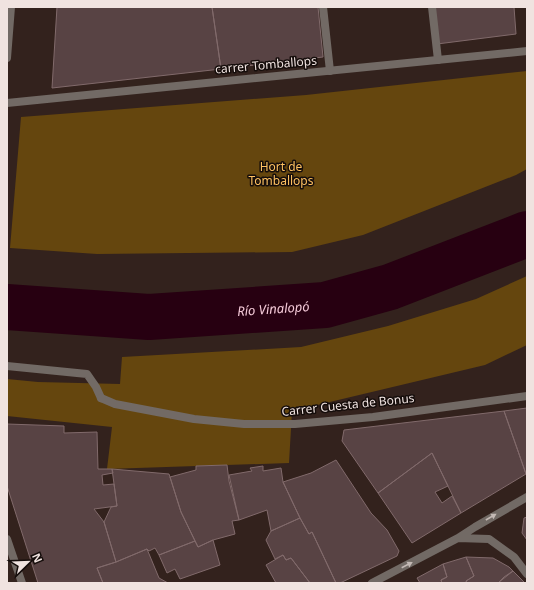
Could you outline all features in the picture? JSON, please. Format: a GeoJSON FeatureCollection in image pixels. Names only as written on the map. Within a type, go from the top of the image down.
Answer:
{"type":"FeatureCollection","features":[{"type":"Feature","properties":{"kind":"street"},"geometry":{"type":"LineString","coordinates":[[7,58],[11,7]]}},
{"type":"Feature","properties":{"kind":"street"},"geometry":{"type":"LineString","coordinates":[[323,7],[330,71]]}},
{"type":"Feature","properties":{"kind":"street"},"geometry":{"type":"LineString","coordinates":[[432,7],[438,60]]}},
{"type":"Feature","properties":{"kind":"street","name":"carrer Tomballops"},"geometry":{"type":"LineString","coordinates":[[7,103],[527,51]]}},
{"type":"Feature","properties":{"kind":"street","name":"Carrer Cuesta de Bonus"},"geometry":{"type":"LineString","coordinates":[[7,366],[87,374],[96,387],[101,398],[115,404],[194,419],[244,424],[295,424],[373,416],[527,396]]}},
{"type":"Feature","properties":{"kind":"street"},"geometry":{"type":"LineString","coordinates":[[372,583],[458,538],[527,497]]}},
{"type":"Feature","properties":{"kind":"street"},"geometry":{"type":"LineString","coordinates":[[458,538],[489,539],[514,557],[527,574]]}},
{"type":"Feature","properties":{"kind":"street"},"geometry":{"type":"LineString","coordinates":[[7,539],[22,583]]}},
{"type":"Feature","properties":{"kind":"green space","name":"Hort de Tomballops"},"geometry":{"type":"Polygon","coordinates":[[[527,71],[527,169],[516,175],[363,235],[292,252],[97,254],[10,248],[21,117],[306,95],[527,71]]]}},
{"type":"Feature","properties":{"kind":"green space"},"geometry":{"type":"Polygon","coordinates":[[[527,276],[527,345],[485,365],[292,411],[289,463],[107,469],[112,427],[7,416],[7,379],[38,382],[120,384],[122,357],[301,347],[388,326],[476,299],[527,276]]]}},
{"type":"Feature","properties":{"kind":"building"},"geometry":{"type":"Polygon","coordinates":[[[57,7],[212,7],[221,69],[52,88],[57,7]]]}},
{"type":"Feature","properties":{"kind":"building"},"geometry":{"type":"Polygon","coordinates":[[[212,7],[318,7],[323,57],[221,69],[212,7]]]}},
{"type":"Feature","properties":{"kind":"building"},"geometry":{"type":"Polygon","coordinates":[[[432,7],[514,7],[516,34],[437,44],[432,7]]]}},
{"type":"Feature","properties":{"kind":"building"},"geometry":{"type":"Polygon","coordinates":[[[527,408],[527,474],[526,474],[504,411],[527,408]]]}},
{"type":"Feature","properties":{"kind":"building"},"geometry":{"type":"Polygon","coordinates":[[[504,411],[526,474],[461,513],[432,453],[378,493],[342,441],[344,430],[504,411]]]}},
{"type":"Feature","properties":{"kind":"building"},"geometry":{"type":"Polygon","coordinates":[[[7,424],[64,426],[64,433],[97,432],[98,469],[112,469],[113,473],[102,475],[103,485],[114,484],[117,506],[94,509],[104,522],[116,562],[97,568],[103,583],[38,583],[7,486],[7,424]]]}},
{"type":"Feature","properties":{"kind":"building"},"geometry":{"type":"Polygon","coordinates":[[[432,453],[448,486],[435,492],[442,503],[452,496],[461,513],[412,543],[378,493],[432,453]]]}},
{"type":"Feature","properties":{"kind":"building"},"geometry":{"type":"Polygon","coordinates":[[[336,460],[371,513],[387,530],[399,551],[397,556],[340,583],[336,583],[312,532],[309,534],[283,482],[311,473],[336,460]]]}},
{"type":"Feature","properties":{"kind":"building"},"geometry":{"type":"Polygon","coordinates":[[[227,465],[229,481],[239,520],[232,521],[235,534],[213,540],[198,547],[181,512],[170,477],[196,470],[196,466],[227,465]]]}},
{"type":"Feature","properties":{"kind":"building"},"geometry":{"type":"Polygon","coordinates":[[[263,466],[263,471],[281,468],[283,482],[300,518],[271,531],[267,510],[239,520],[229,475],[252,471],[250,468],[263,466]]]}},
{"type":"Feature","properties":{"kind":"building"},"geometry":{"type":"Polygon","coordinates":[[[112,469],[169,474],[181,512],[195,541],[159,555],[155,548],[149,551],[147,549],[116,562],[104,522],[111,507],[117,506],[112,469]]]}},
{"type":"Feature","properties":{"kind":"building"},"geometry":{"type":"Polygon","coordinates":[[[527,517],[527,540],[522,533],[524,518],[527,517]]]}},
{"type":"Feature","properties":{"kind":"building"},"geometry":{"type":"Polygon","coordinates":[[[300,518],[309,534],[312,532],[336,583],[310,583],[291,558],[286,560],[283,555],[275,559],[266,540],[271,531],[300,518]]]}},
{"type":"Feature","properties":{"kind":"building"},"geometry":{"type":"Polygon","coordinates":[[[213,540],[220,565],[180,579],[175,569],[167,573],[159,555],[195,541],[198,547],[213,540]]]}},
{"type":"Feature","properties":{"kind":"building"},"geometry":{"type":"Polygon","coordinates":[[[147,549],[159,578],[168,583],[103,583],[97,568],[147,549]]]}},
{"type":"Feature","properties":{"kind":"building"},"geometry":{"type":"Polygon","coordinates":[[[283,555],[286,560],[291,558],[310,583],[276,583],[266,565],[283,555]]]}},
{"type":"Feature","properties":{"kind":"building"},"geometry":{"type":"Polygon","coordinates":[[[466,557],[474,576],[466,581],[467,583],[442,583],[441,580],[447,577],[443,564],[466,557]]]}},
{"type":"Feature","properties":{"kind":"building"},"geometry":{"type":"Polygon","coordinates":[[[466,557],[493,558],[513,571],[498,583],[467,583],[466,581],[474,576],[466,557]]]}},
{"type":"Feature","properties":{"kind":"building"},"geometry":{"type":"Polygon","coordinates":[[[443,564],[447,577],[441,580],[442,583],[420,583],[417,578],[443,564]]]}},
{"type":"Feature","properties":{"kind":"building"},"geometry":{"type":"Polygon","coordinates":[[[513,571],[525,583],[498,583],[504,577],[513,571]]]}},
{"type":"Feature","properties":{"kind":"waterway","name":"Río Vinalopó"},"geometry":{"type":"LineString","coordinates":[[7,307],[149,317],[325,305],[390,287],[527,234]]}}]}
